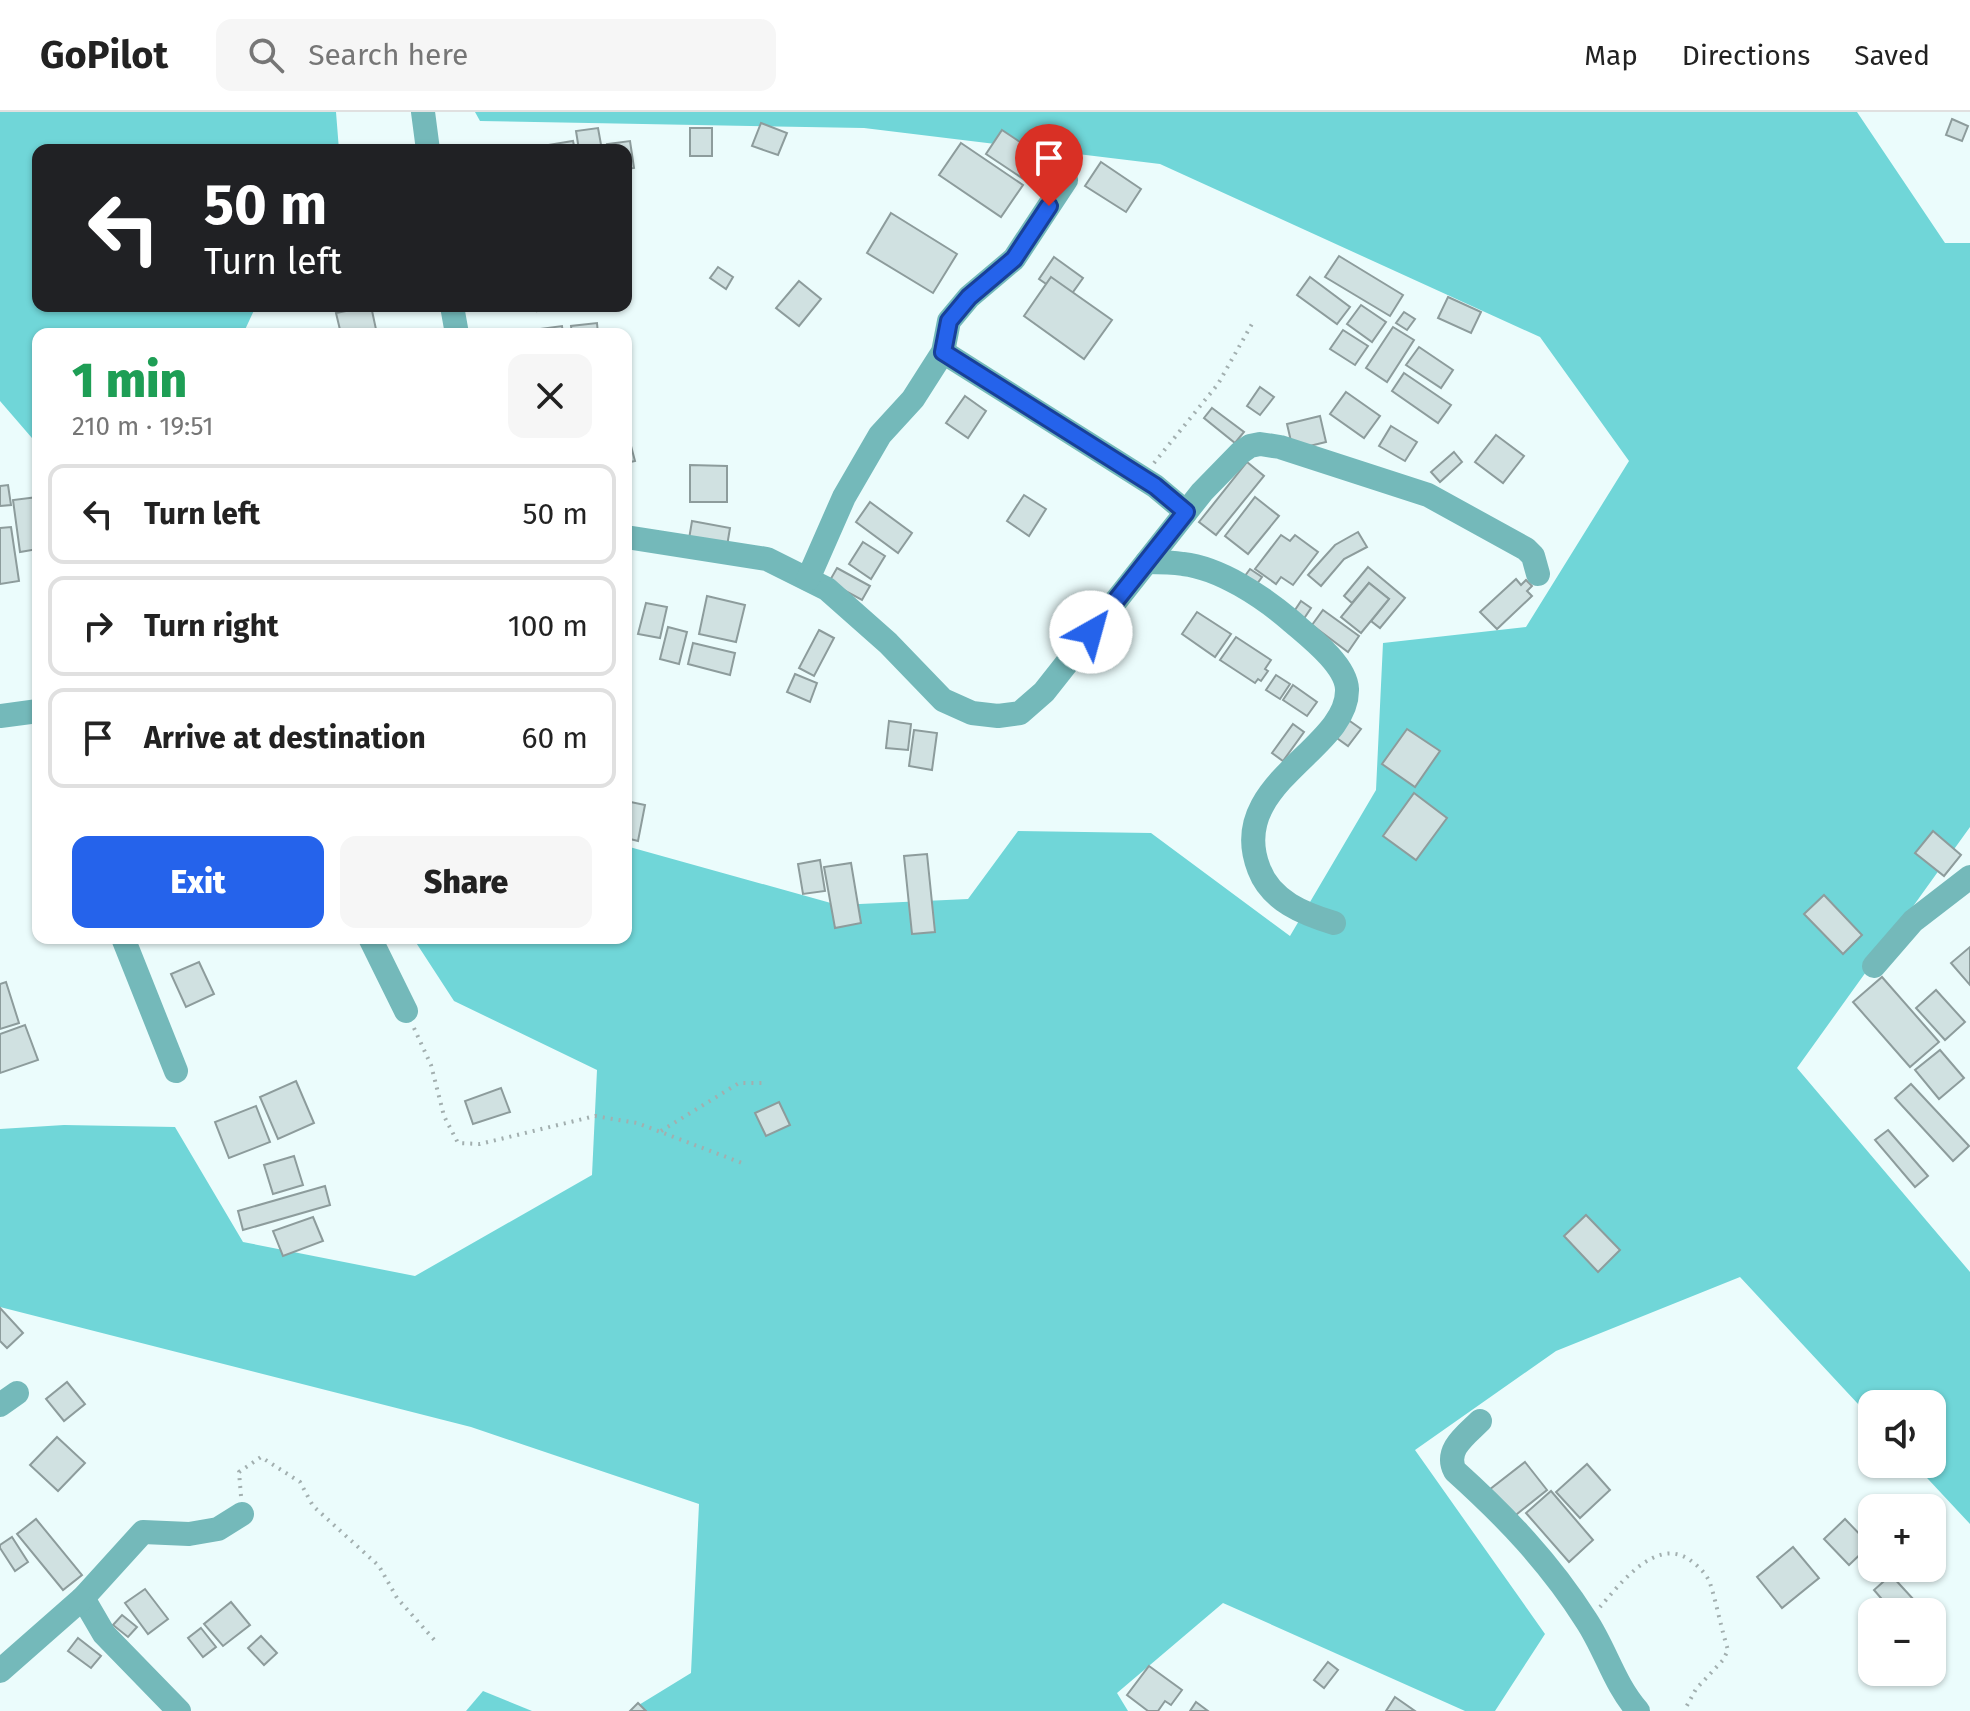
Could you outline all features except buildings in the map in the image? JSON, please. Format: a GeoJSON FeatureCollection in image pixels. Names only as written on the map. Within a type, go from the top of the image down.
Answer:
{"type":"FeatureCollection","features":[{"type":"Feature","properties":{"kind":"street"},"geometry":{"type":"LineString","coordinates":[[423,112],[427,144]]}},
{"type":"Feature","properties":{"kind":"street"},"geometry":{"type":"LineString","coordinates":[[808,579],[844,497],[880,435],[913,399],[943,352],[949,321],[969,297],[1014,259],[1066,180]]}},
{"type":"Feature","properties":{"kind":"street"},"geometry":{"type":"LineString","coordinates":[[943,352],[1142,478],[1186,512]]}},
{"type":"Feature","properties":{"kind":"street"},"geometry":{"type":"LineString","coordinates":[[632,538],[767,559],[827,589],[888,643],[943,700],[972,713],[998,716],[1020,713],[1044,692],[1186,512],[1250,446],[1270,445],[1428,495],[1526,549],[1533,556],[1538,574]]}},
{"type":"Feature","properties":{"kind":"street"},"geometry":{"type":"LineString","coordinates":[[1147,562],[1187,564],[1232,581],[1271,603],[1323,648],[1346,682],[1347,691],[1340,714],[1268,798],[1257,816],[1253,832],[1256,863],[1270,889],[1294,908],[1334,923]]}},
{"type":"Feature","properties":{"kind":"street"},"geometry":{"type":"LineString","coordinates":[[0,716],[32,718]]}},
{"type":"Feature","properties":{"kind":"street"},"geometry":{"type":"LineString","coordinates":[[1874,966],[1913,921],[1970,877]]}},
{"type":"Feature","properties":{"kind":"street"},"geometry":{"type":"LineString","coordinates":[[125,944],[176,1071]]}},
{"type":"Feature","properties":{"kind":"street"},"geometry":{"type":"LineString","coordinates":[[373,944],[406,1011]]}},
{"type":"Feature","properties":{"kind":"street"},"geometry":{"type":"LineString","coordinates":[[1480,1421],[1453,1451],[1451,1463],[1455,1471],[1500,1511],[1550,1568],[1587,1621],[1626,1697],[1638,1711]]}},
{"type":"Feature","properties":{"kind":"street"},"geometry":{"type":"LineString","coordinates":[[0,1671],[83,1598],[143,1532],[189,1534],[218,1529],[242,1514]]}},
{"type":"Feature","properties":{"kind":"street"},"geometry":{"type":"LineString","coordinates":[[83,1598],[104,1634],[179,1711]]}},
{"type":"Feature","properties":{"kind":"path"},"geometry":{"type":"LineString","coordinates":[[1142,478],[1218,384],[1253,322]]}},
{"type":"Feature","properties":{"kind":"path"},"geometry":{"type":"LineString","coordinates":[[406,1011],[431,1065],[444,1116],[458,1143],[480,1144],[595,1116],[637,1123],[742,1163]]}},
{"type":"Feature","properties":{"kind":"path"},"geometry":{"type":"LineString","coordinates":[[661,1131],[739,1083],[766,1083]]}},
{"type":"Feature","properties":{"kind":"path"},"geometry":{"type":"LineString","coordinates":[[242,1514],[239,1472],[261,1457],[300,1482],[313,1506],[379,1566],[397,1598],[437,1643]]}},
{"type":"Feature","properties":{"kind":"path"},"geometry":{"type":"LineString","coordinates":[[1587,1621],[1620,1584],[1663,1552],[1686,1557],[1701,1569],[1709,1582],[1728,1650],[1723,1660],[1696,1689],[1684,1711]]}},
{"type":"Feature","properties":{"kind":"shaded area"},"geometry":{"type":"Polygon","coordinates":[[[0,112],[336,112],[339,144],[32,144],[32,312],[253,312],[246,328],[32,328],[32,438],[0,401],[0,112]]]}},
{"type":"Feature","properties":{"kind":"shaded area"},"geometry":{"type":"Polygon","coordinates":[[[475,112],[1857,112],[1945,243],[1970,243],[1970,827],[1797,1068],[1970,1272],[1970,1524],[1946,1498],[1946,1494],[1942,1494],[1927,1478],[1946,1478],[1946,1390],[1858,1390],[1858,1404],[1740,1277],[1556,1351],[1415,1450],[1545,1634],[1495,1711],[1465,1711],[1223,1603],[1117,1693],[1128,1711],[629,1711],[691,1673],[699,1504],[471,1427],[0,1307],[0,1129],[64,1125],[175,1127],[243,1242],[415,1276],[592,1175],[597,1070],[454,1001],[417,944],[632,944],[632,848],[838,905],[968,899],[1018,831],[1151,833],[1290,936],[1376,790],[1383,643],[1526,627],[1629,461],[1540,337],[1160,164],[864,128],[480,121],[475,112]]]}},
{"type":"Feature","properties":{"kind":"shaded area"},"geometry":{"type":"Polygon","coordinates":[[[483,1691],[532,1711],[466,1711],[483,1691]]]}},
{"type":"Feature","properties":{"kind":"route"},"geometry":{"type":"LineString","coordinates":[[1049,206],[1014,259],[969,297],[949,321],[943,352],[1155,486],[1186,512],[1091,632]]}}]}
